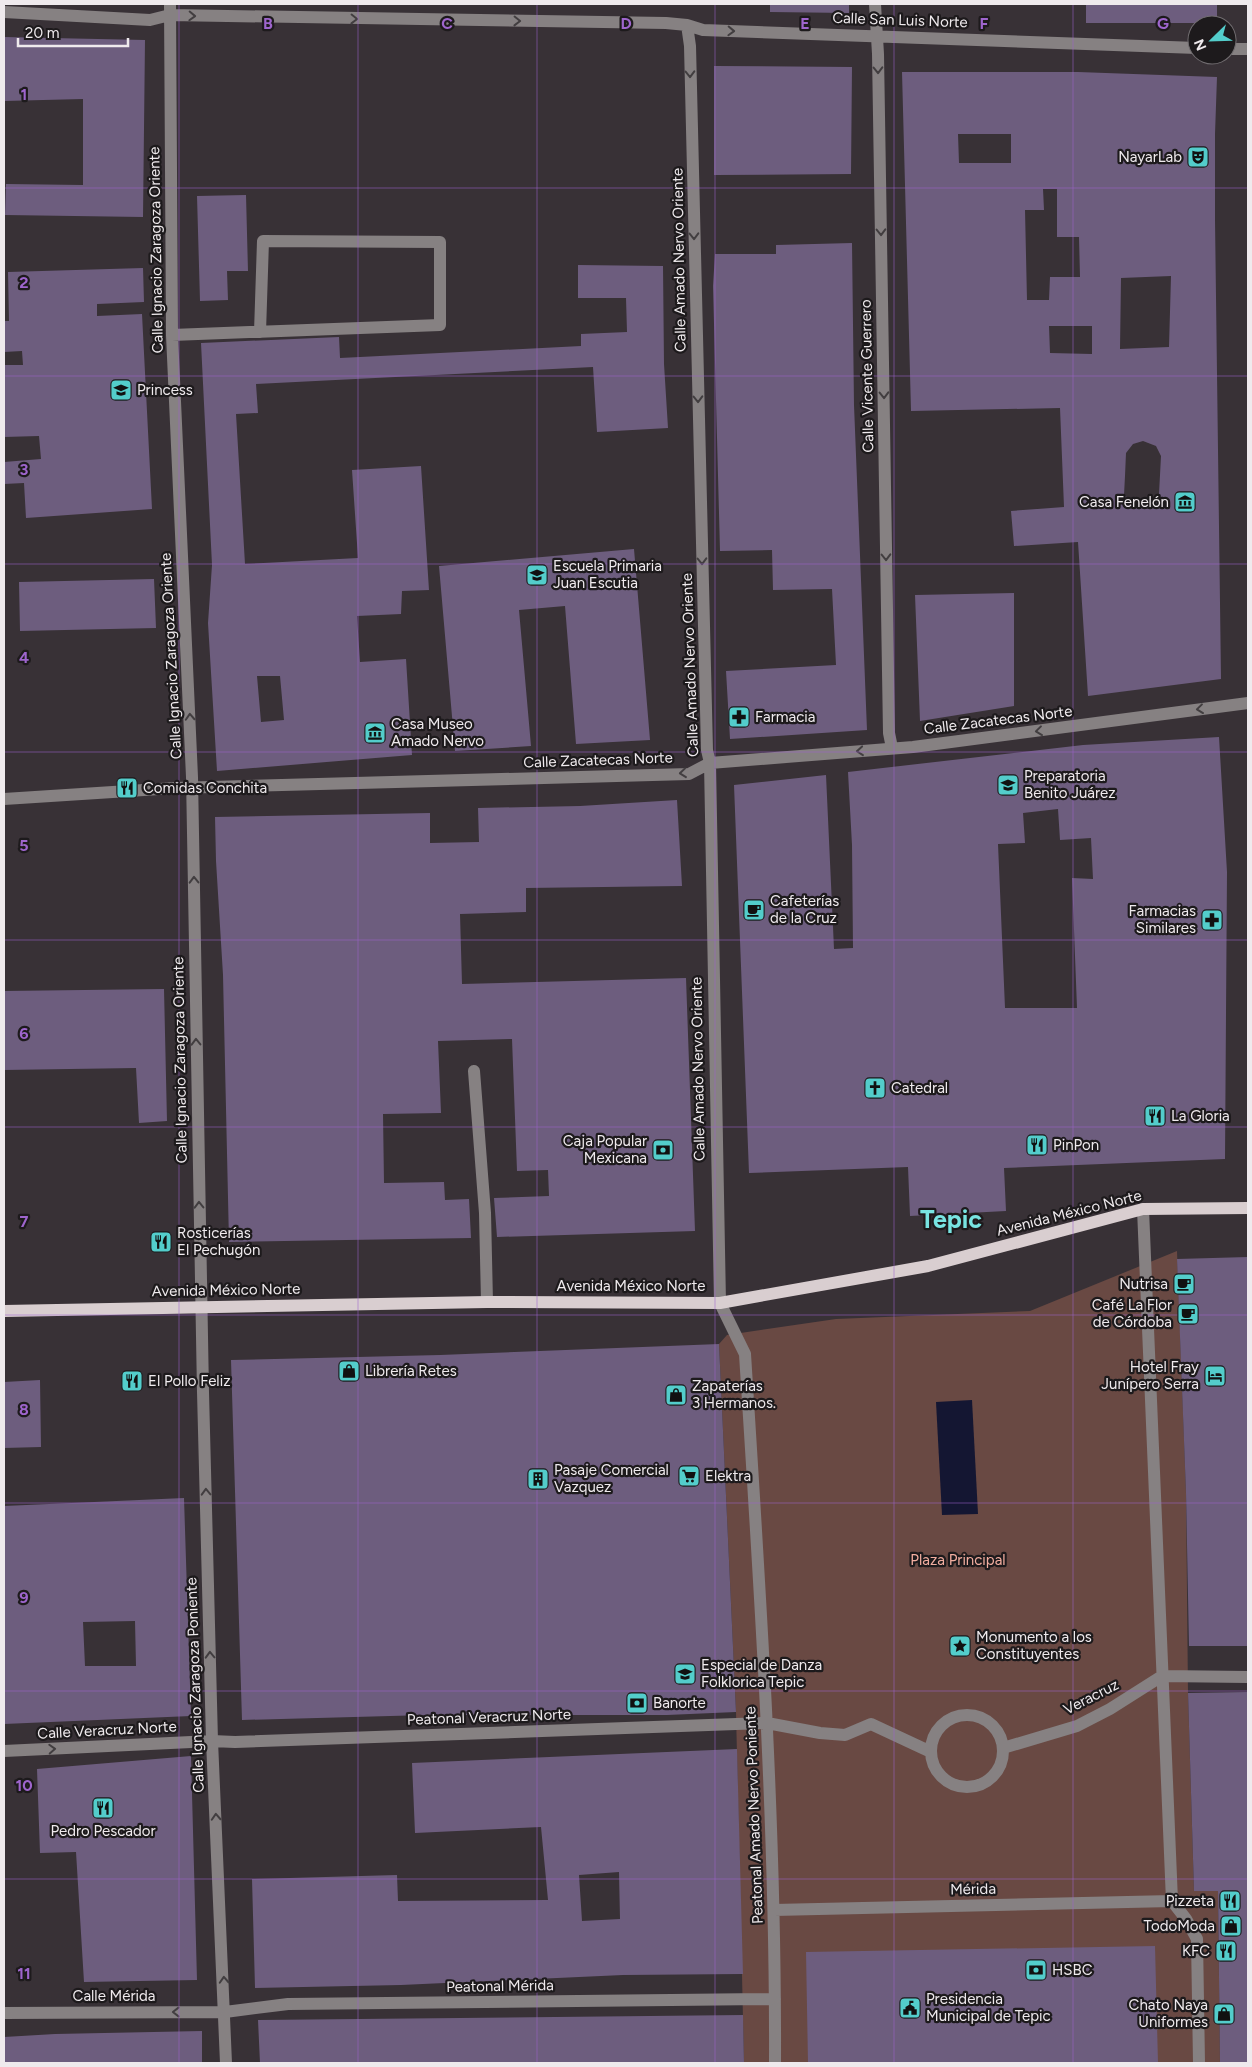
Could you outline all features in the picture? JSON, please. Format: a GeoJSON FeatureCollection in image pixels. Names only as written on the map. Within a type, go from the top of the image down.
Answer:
{"type":"FeatureCollection","features":[{"type":"Feature","properties":{"kind":"main road","name":"Avenida México Norte"},"geometry":{"type":"LineString","coordinates":[[4,1311],[487,1302],[720,1303],[928,1266],[1143,1209],[1248,1208]]}},
{"type":"Feature","properties":{"kind":"street","name":"Calle Vicente Guerrero"},"geometry":{"type":"LineString","coordinates":[[875,4],[889,723],[892,748]]}},
{"type":"Feature","properties":{"kind":"street","name":"Calle San Luis Norte"},"geometry":{"type":"LineString","coordinates":[[4,12],[150,20],[170,9],[687,25],[703,30],[1187,48]]}},
{"type":"Feature","properties":{"kind":"street","name":"Calle Ignacio Zaragoza Oriente"},"geometry":{"type":"LineString","coordinates":[[170,9],[172,335],[192,788],[201,1306]]}},
{"type":"Feature","properties":{"kind":"street","name":"Calle Amado Nervo Oriente"},"geometry":{"type":"LineString","coordinates":[[687,25],[690,46],[707,750],[710,763],[720,1303]]}},
{"type":"Feature","properties":{"kind":"street"},"geometry":{"type":"LineString","coordinates":[[172,335],[260,332],[440,325],[440,242],[263,241],[260,332]]}},
{"type":"Feature","properties":{"kind":"street","name":"Calle Zacatecas Norte"},"geometry":{"type":"LineString","coordinates":[[4,799],[192,788],[689,774],[710,763],[892,748],[1248,703]]}},
{"type":"Feature","properties":{"kind":"street"},"geometry":{"type":"LineString","coordinates":[[474,1071],[486,1232],[487,1302]]}},
{"type":"Feature","properties":{"kind":"street"},"geometry":{"type":"LineString","coordinates":[[1143,1209],[1172,1901],[1186,1919],[1197,1940],[1199,2063]]}},
{"type":"Feature","properties":{"kind":"street","name":"Peatonal Amado Nervo Poniente"},"geometry":{"type":"LineString","coordinates":[[720,1303],[745,1354],[768,1723],[774,1910],[775,2063]]}},
{"type":"Feature","properties":{"kind":"street","name":"Calle Ignacio Zaragoza Poniente"},"geometry":{"type":"LineString","coordinates":[[201,1306],[212,1741],[226,2063]]}},
{"type":"Feature","properties":{"kind":"street"},"geometry":{"type":"LineString","coordinates":[[1162,1676],[1248,1677]]}},
{"type":"Feature","properties":{"kind":"street","name":"Veracruz"},"geometry":{"type":"LineString","coordinates":[[1003,1748],[1077,1726],[1110,1709],[1162,1676]]}},
{"type":"Feature","properties":{"kind":"street"},"geometry":{"type":"LineString","coordinates":[[963,1715],[976,1716],[988,1721],[997,1730],[1003,1748],[1003,1756],[998,1769],[989,1779],[978,1785],[964,1787],[952,1784],[941,1776],[934,1765],[931,1752],[933,1738],[939,1727],[950,1718],[963,1715]]}},
{"type":"Feature","properties":{"kind":"street"},"geometry":{"type":"LineString","coordinates":[[768,1723],[820,1733],[844,1734],[871,1724],[931,1752]]}},
{"type":"Feature","properties":{"kind":"street","name":"Peatonal Veracruz Norte"},"geometry":{"type":"LineString","coordinates":[[212,1741],[768,1723]]}},
{"type":"Feature","properties":{"kind":"street","name":"Calle Veracruz Norte"},"geometry":{"type":"LineString","coordinates":[[4,1751],[212,1741]]}},
{"type":"Feature","properties":{"kind":"street","name":"Mérida"},"geometry":{"type":"LineString","coordinates":[[774,1910],[1172,1901]]}},
{"type":"Feature","properties":{"kind":"street","name":"Peatonal Mérida"},"geometry":{"type":"LineString","coordinates":[[225,2012],[288,2004],[775,2000]]}},
{"type":"Feature","properties":{"kind":"street","name":"Calle Mérida"},"geometry":{"type":"LineString","coordinates":[[4,2013],[225,2012]]}},
{"type":"Feature","properties":{"kind":"green space","name":"Plaza Principal"},"geometry":{"type":"Polygon","coordinates":[[[1177,1251],[1186,1493],[1188,1693],[1194,1891],[1218,1891],[1220,2063],[744,2063],[736,1712],[719,1344],[727,1335],[836,1319],[1030,1311],[1177,1251]]]}},
{"type":"Feature","properties":{"kind":"water"},"geometry":{"type":"Polygon","coordinates":[[[972,1400],[978,1514],[942,1515],[936,1402],[972,1400]]]}},
{"type":"Feature","properties":{"kind":"building"},"geometry":{"type":"Polygon","coordinates":[[[770,4],[849,4],[849,13],[770,12],[770,4]]]}},
{"type":"Feature","properties":{"kind":"building"},"geometry":{"type":"Polygon","coordinates":[[[1086,4],[1217,4],[1217,15],[1187,15],[1187,23],[1086,23],[1086,4]]]}},
{"type":"Feature","properties":{"kind":"building"},"geometry":{"type":"Polygon","coordinates":[[[4,37],[145,40],[143,217],[5,215],[6,184],[83,185],[83,99],[4,101],[4,37]]]}},
{"type":"Feature","properties":{"kind":"building"},"geometry":{"type":"Polygon","coordinates":[[[714,66],[852,67],[851,174],[714,175],[714,66]]]}},
{"type":"Feature","properties":{"kind":"building"},"geometry":{"type":"Polygon","coordinates":[[[902,72],[1078,72],[1217,77],[1215,220],[1221,679],[1088,696],[1078,542],[1014,546],[1011,511],[1064,507],[1060,408],[911,411],[902,72]],[[958,134],[959,163],[1011,163],[1011,134],[958,134]],[[1043,189],[1044,210],[1025,210],[1027,300],[1049,300],[1050,277],[1080,277],[1079,237],[1057,237],[1057,189],[1043,189]],[[1171,276],[1121,278],[1120,349],[1169,347],[1171,276]],[[1049,326],[1050,353],[1092,354],[1092,326],[1049,326]],[[1143,441],[1133,444],[1126,453],[1124,495],[1132,501],[1141,503],[1152,501],[1159,494],[1161,456],[1156,446],[1143,441]]]}},
{"type":"Feature","properties":{"kind":"building"},"geometry":{"type":"Polygon","coordinates":[[[246,195],[248,271],[227,271],[228,300],[200,301],[197,196],[246,195]]]}},
{"type":"Feature","properties":{"kind":"building"},"geometry":{"type":"Polygon","coordinates":[[[852,243],[854,405],[867,730],[730,739],[726,671],[836,665],[832,589],[773,590],[772,550],[720,551],[713,286],[715,254],[776,254],[776,245],[852,243]]]}},
{"type":"Feature","properties":{"kind":"building"},"geometry":{"type":"Polygon","coordinates":[[[578,265],[663,266],[664,364],[668,428],[597,432],[593,367],[256,384],[258,413],[236,414],[245,564],[358,558],[352,470],[421,466],[429,590],[402,591],[401,614],[357,616],[360,662],[406,659],[412,755],[217,771],[208,623],[212,565],[201,343],[339,337],[340,358],[581,346],[581,334],[627,332],[626,298],[578,298],[578,265]],[[257,676],[261,722],[284,720],[280,676],[257,676]]]}},
{"type":"Feature","properties":{"kind":"building"},"geometry":{"type":"Polygon","coordinates":[[[143,268],[144,302],[97,304],[97,316],[142,314],[152,509],[26,518],[24,483],[4,484],[4,462],[41,459],[39,436],[4,437],[4,365],[23,365],[22,351],[4,352],[4,321],[9,321],[8,272],[143,268]]]}},
{"type":"Feature","properties":{"kind":"building"},"geometry":{"type":"Polygon","coordinates":[[[634,549],[650,740],[576,744],[565,606],[519,610],[531,746],[455,751],[439,566],[634,549]]]}},
{"type":"Feature","properties":{"kind":"building"},"geometry":{"type":"Polygon","coordinates":[[[154,579],[156,628],[20,631],[19,582],[154,579]]]}},
{"type":"Feature","properties":{"kind":"building"},"geometry":{"type":"Polygon","coordinates":[[[1014,593],[1014,706],[920,721],[915,595],[1014,593]]]}},
{"type":"Feature","properties":{"kind":"building"},"geometry":{"type":"Polygon","coordinates":[[[1219,737],[1227,872],[1225,1159],[1004,1168],[1006,1211],[910,1216],[908,1167],[749,1173],[734,785],[826,775],[834,949],[853,948],[852,845],[848,772],[1083,745],[1219,737]],[[1058,809],[1023,813],[1025,843],[998,844],[1005,1008],[1077,1008],[1072,878],[1093,879],[1091,838],[1060,840],[1058,809]]]}},
{"type":"Feature","properties":{"kind":"building"},"geometry":{"type":"Polygon","coordinates":[[[677,800],[682,886],[526,888],[526,912],[460,914],[462,984],[686,978],[695,1231],[497,1237],[494,1198],[549,1196],[548,1170],[517,1171],[512,1039],[438,1041],[441,1113],[383,1114],[384,1183],[444,1182],[445,1200],[469,1199],[471,1238],[229,1242],[223,975],[215,817],[430,813],[430,843],[479,842],[478,808],[580,806],[677,800]]]}},
{"type":"Feature","properties":{"kind":"building"},"geometry":{"type":"Polygon","coordinates":[[[164,989],[167,1121],[139,1123],[136,1068],[4,1070],[4,991],[164,989]]]}},
{"type":"Feature","properties":{"kind":"building","name":"Hotel Fray Junípero Serra"},"geometry":{"type":"Polygon","coordinates":[[[1248,1257],[1248,1646],[1189,1646],[1186,1493],[1177,1259],[1248,1257]]]}},
{"type":"Feature","properties":{"kind":"building"},"geometry":{"type":"Polygon","coordinates":[[[719,1344],[736,1712],[667,1715],[427,1715],[242,1720],[231,1360],[440,1355],[719,1344]]]}},
{"type":"Feature","properties":{"kind":"building"},"geometry":{"type":"Polygon","coordinates":[[[40,1380],[41,1447],[4,1448],[4,1382],[40,1380]]]}},
{"type":"Feature","properties":{"kind":"building"},"geometry":{"type":"Polygon","coordinates":[[[184,1498],[191,1716],[4,1724],[4,1506],[184,1498]],[[135,1621],[83,1622],[85,1666],[136,1666],[135,1621]]]}},
{"type":"Feature","properties":{"kind":"building"},"geometry":{"type":"Polygon","coordinates":[[[1248,1692],[1248,2063],[1220,2063],[1218,1891],[1194,1891],[1188,1693],[1248,1692]]]}},
{"type":"Feature","properties":{"kind":"building"},"geometry":{"type":"Polygon","coordinates":[[[737,1749],[743,1974],[623,1975],[401,1985],[255,1988],[252,1879],[397,1875],[398,1901],[548,1900],[541,1827],[415,1833],[412,1763],[737,1749]],[[619,1872],[579,1875],[582,1921],[620,1919],[619,1872]]]}},
{"type":"Feature","properties":{"kind":"building"},"geometry":{"type":"Polygon","coordinates":[[[191,1756],[197,1980],[84,1982],[76,1852],[40,1853],[37,1769],[191,1756]]]}},
{"type":"Feature","properties":{"kind":"building"},"geometry":{"type":"Polygon","coordinates":[[[1155,1946],[1158,2063],[808,2063],[806,1952],[1155,1946]]]}},
{"type":"Feature","properties":{"kind":"building"},"geometry":{"type":"Polygon","coordinates":[[[743,2015],[744,2063],[260,2063],[258,2020],[743,2015]]]}},
{"type":"Feature","properties":{"kind":"building"},"geometry":{"type":"Polygon","coordinates":[[[202,2031],[202,2063],[4,2063],[4,2037],[202,2031]]]}},
{"type":"Feature","properties":{"kind":"place","name":"NayarLab"},"geometry":{"type":"Point","coordinates":[1198,157]}},
{"type":"Feature","properties":{"kind":"place","name":"Princess"},"geometry":{"type":"Point","coordinates":[121,390]}},
{"type":"Feature","properties":{"kind":"place","name":"Casa Fenelón"},"geometry":{"type":"Point","coordinates":[1185,502]}},
{"type":"Feature","properties":{"kind":"place","name":"Escuela Primaria Juan Escutia"},"geometry":{"type":"Point","coordinates":[537,575]}},
{"type":"Feature","properties":{"kind":"place","name":"Farmacia"},"geometry":{"type":"Point","coordinates":[739,717]}},
{"type":"Feature","properties":{"kind":"place","name":"Casa Museo Amado Nervo"},"geometry":{"type":"Point","coordinates":[375,733]}},
{"type":"Feature","properties":{"kind":"place","name":"Preparatoria Benito Juárez"},"geometry":{"type":"Point","coordinates":[1008,785]}},
{"type":"Feature","properties":{"kind":"place","name":"Comidas Conchita"},"geometry":{"type":"Point","coordinates":[127,788]}},
{"type":"Feature","properties":{"kind":"place","name":"Cafeterías de la Cruz"},"geometry":{"type":"Point","coordinates":[754,910]}},
{"type":"Feature","properties":{"kind":"place","name":"Farmacias Similares"},"geometry":{"type":"Point","coordinates":[1212,920]}},
{"type":"Feature","properties":{"kind":"place","name":"Catedral"},"geometry":{"type":"Point","coordinates":[875,1088]}},
{"type":"Feature","properties":{"kind":"place","name":"La Gloria"},"geometry":{"type":"Point","coordinates":[1155,1116]}},
{"type":"Feature","properties":{"kind":"place","name":"PinPon"},"geometry":{"type":"Point","coordinates":[1037,1145]}},
{"type":"Feature","properties":{"kind":"place","name":"Caja Popular Mexicana"},"geometry":{"type":"Point","coordinates":[663,1150]}},
{"type":"Feature","properties":{"kind":"place","name":"Rosticerías El Pechugón"},"geometry":{"type":"Point","coordinates":[161,1242]}},
{"type":"Feature","properties":{"kind":"place","name":"Nutrisa"},"geometry":{"type":"Point","coordinates":[1184,1284]}},
{"type":"Feature","properties":{"kind":"place","name":"Café La Flor de Córdoba"},"geometry":{"type":"Point","coordinates":[1188,1314]}},
{"type":"Feature","properties":{"kind":"place","name":"Librería Retes"},"geometry":{"type":"Point","coordinates":[349,1371]}},
{"type":"Feature","properties":{"kind":"place","name":"Hotel Fray Junípero Serra"},"geometry":{"type":"Point","coordinates":[1215,1376]}},
{"type":"Feature","properties":{"kind":"place","name":"El Pollo Feliz"},"geometry":{"type":"Point","coordinates":[132,1381]}},
{"type":"Feature","properties":{"kind":"place","name":"Zapaterías 3 Hermanos."},"geometry":{"type":"Point","coordinates":[676,1395]}},
{"type":"Feature","properties":{"kind":"place","name":"Elektra"},"geometry":{"type":"Point","coordinates":[689,1476]}},
{"type":"Feature","properties":{"kind":"place","name":"Pasaje Comercial Vazquez"},"geometry":{"type":"Point","coordinates":[538,1479]}},
{"type":"Feature","properties":{"kind":"place","name":"Monumento a los Constituyentes"},"geometry":{"type":"Point","coordinates":[960,1646]}},
{"type":"Feature","properties":{"kind":"place","name":"Especial de Danza Folklorica Tepic"},"geometry":{"type":"Point","coordinates":[685,1674]}},
{"type":"Feature","properties":{"kind":"place","name":"Banorte"},"geometry":{"type":"Point","coordinates":[637,1703]}},
{"type":"Feature","properties":{"kind":"place","name":"Pedro Pescador"},"geometry":{"type":"Point","coordinates":[103,1808]}},
{"type":"Feature","properties":{"kind":"place","name":"Pizzeta"},"geometry":{"type":"Point","coordinates":[1230,1901]}},
{"type":"Feature","properties":{"kind":"place","name":"TodoModa"},"geometry":{"type":"Point","coordinates":[1231,1926]}},
{"type":"Feature","properties":{"kind":"place","name":"KFC"},"geometry":{"type":"Point","coordinates":[1226,1951]}},
{"type":"Feature","properties":{"kind":"place","name":"HSBC"},"geometry":{"type":"Point","coordinates":[1036,1970]}},
{"type":"Feature","properties":{"kind":"place","name":"Presidencia Municipal de Tepic"},"geometry":{"type":"Point","coordinates":[910,2008]}},
{"type":"Feature","properties":{"kind":"place","name":"Chato Naya Uniformes"},"geometry":{"type":"Point","coordinates":[1224,2014]}},
{"type":"Feature","properties":{"kind":"district","name":"Tepic"},"geometry":{"type":"Point","coordinates":[951,1219]}}]}
